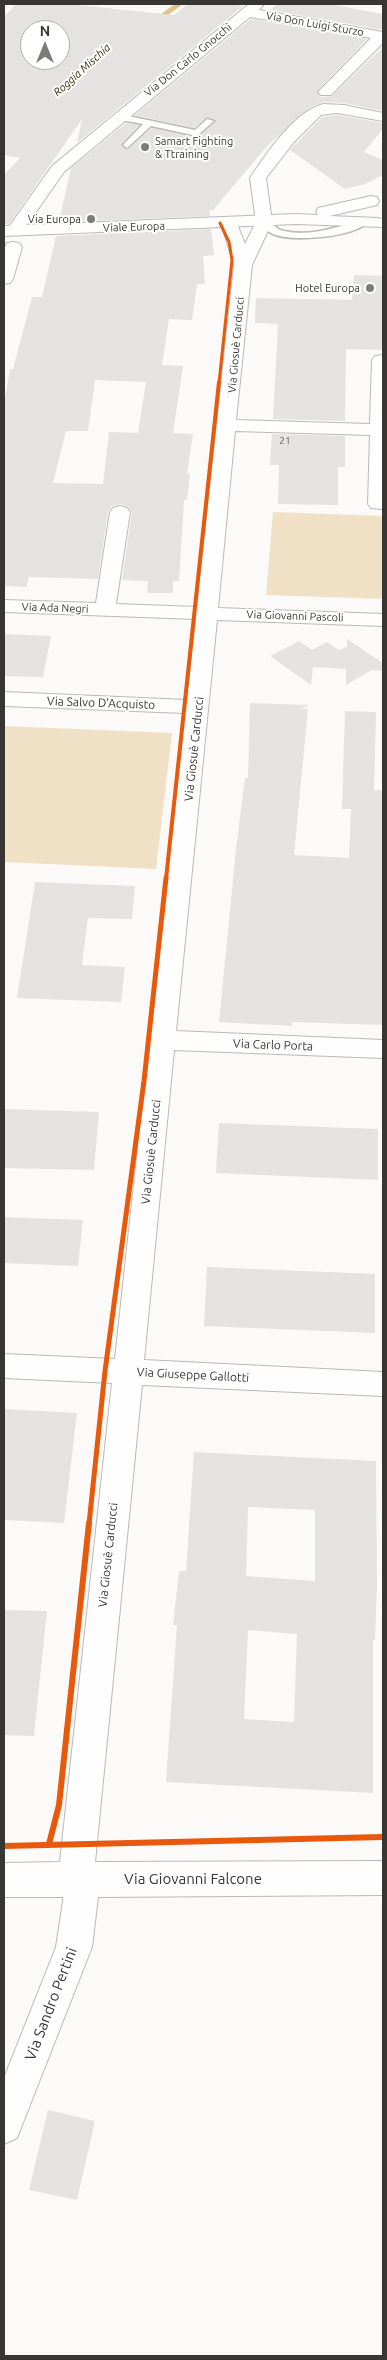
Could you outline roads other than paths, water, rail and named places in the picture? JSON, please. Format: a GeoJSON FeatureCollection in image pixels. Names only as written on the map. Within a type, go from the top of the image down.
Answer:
{"type":"FeatureCollection","features":[{"type":"Feature","properties":{"kind":"street","name":"Via Don Luigi Sturzo"},"geometry":{"type":"LineString","coordinates":[[252,8],[383,36]]}},
{"type":"Feature","properties":{"kind":"street","name":"Via Don Carlo Gnocchi"},"geometry":{"type":"LineString","coordinates":[[4,279],[9,238],[58,169],[252,8]]}},
{"type":"Feature","properties":{"kind":"street","name":"Via Don Luigi Sturzo"},"geometry":{"type":"LineString","coordinates":[[326,92],[383,36]]}},
{"type":"Feature","properties":{"kind":"street"},"geometry":{"type":"LineString","coordinates":[[264,222],[258,178],[276,153],[314,111],[331,108],[380,117]]}},
{"type":"Feature","properties":{"kind":"street"},"geometry":{"type":"LineString","coordinates":[[374,224],[366,210],[377,198]]}},
{"type":"Feature","properties":{"kind":"street","name":"Viale Europa"},"geometry":{"type":"LineString","coordinates":[[296,219],[377,198]]}},
{"type":"Feature","properties":{"kind":"street","name":"Viale Europa"},"geometry":{"type":"LineString","coordinates":[[9,238],[35,230],[264,222],[296,219],[374,224]]}},
{"type":"Feature","properties":{"kind":"street","name":"Via Giosuè Carducci"},"geometry":{"type":"LineString","coordinates":[[77,1879],[126,1372],[228,426],[243,265],[264,222]]}},
{"type":"Feature","properties":{"kind":"street","name":"Via Giosuè Carducci"},"geometry":{"type":"LineString","coordinates":[[229,223],[243,265]]}},
{"type":"Feature","properties":{"kind":"street"},"geometry":{"type":"LineString","coordinates":[[378,504],[381,360]]}},
{"type":"Feature","properties":{"kind":"street"},"geometry":{"type":"LineString","coordinates":[[228,426],[379,430]]}},
{"type":"Feature","properties":{"kind":"street","name":"Via Ada Negri"},"geometry":{"type":"LineString","coordinates":[[105,610],[120,512]]}},
{"type":"Feature","properties":{"kind":"street","name":"Via Ada Negri"},"geometry":{"type":"LineString","coordinates":[[4,606],[207,614]]}},
{"type":"Feature","properties":{"kind":"street","name":"Via Giovanni Pascoli"},"geometry":{"type":"LineString","coordinates":[[207,614],[383,620]]}},
{"type":"Feature","properties":{"kind":"street","name":"Via Salvo D'Acquisto"},"geometry":{"type":"LineString","coordinates":[[4,699],[198,707]]}},
{"type":"Feature","properties":{"kind":"street","name":"Via Carlo Porta"},"geometry":{"type":"LineString","coordinates":[[163,1040],[383,1049]]}},
{"type":"Feature","properties":{"kind":"street","name":"Via Giuseppe Gallotti"},"geometry":{"type":"LineString","coordinates":[[4,1366],[383,1384]]}},
{"type":"Feature","properties":{"kind":"street","name":"Via Giovanni Falcone"},"geometry":{"type":"LineString","coordinates":[[4,1880],[383,1878]]}},
{"type":"Feature","properties":{"kind":"street","name":"Via Sandro Pertini"},"geometry":{"type":"LineString","coordinates":[[4,2126],[74,1947],[81,1901],[77,1879]]}},
{"type":"Feature","properties":{"kind":"lane"},"geometry":{"type":"LineString","coordinates":[[119,117],[197,133],[210,121]]}},
{"type":"Feature","properties":{"kind":"lane"},"geometry":{"type":"LineString","coordinates":[[127,145],[149,123]]}},
{"type":"Feature","properties":{"kind":"lane"},"geometry":{"type":"LineString","coordinates":[[264,222],[275,232],[292,234],[346,231],[374,224]]}},
{"type":"Feature","properties":{"kind":"waterway","name":"Roggia Mischia"},"geometry":{"type":"LineString","coordinates":[[157,20],[179,4]]}},
{"type":"Feature","properties":{"kind":"place","name":"Samart Fighting & Ttraining"},"geometry":{"type":"Point","coordinates":[145,147]}},
{"type":"Feature","properties":{"kind":"place","name":"Via Europa"},"geometry":{"type":"Point","coordinates":[91,219]}},
{"type":"Feature","properties":{"kind":"place","name":"Hotel Europa"},"geometry":{"type":"Point","coordinates":[370,288]}}]}
